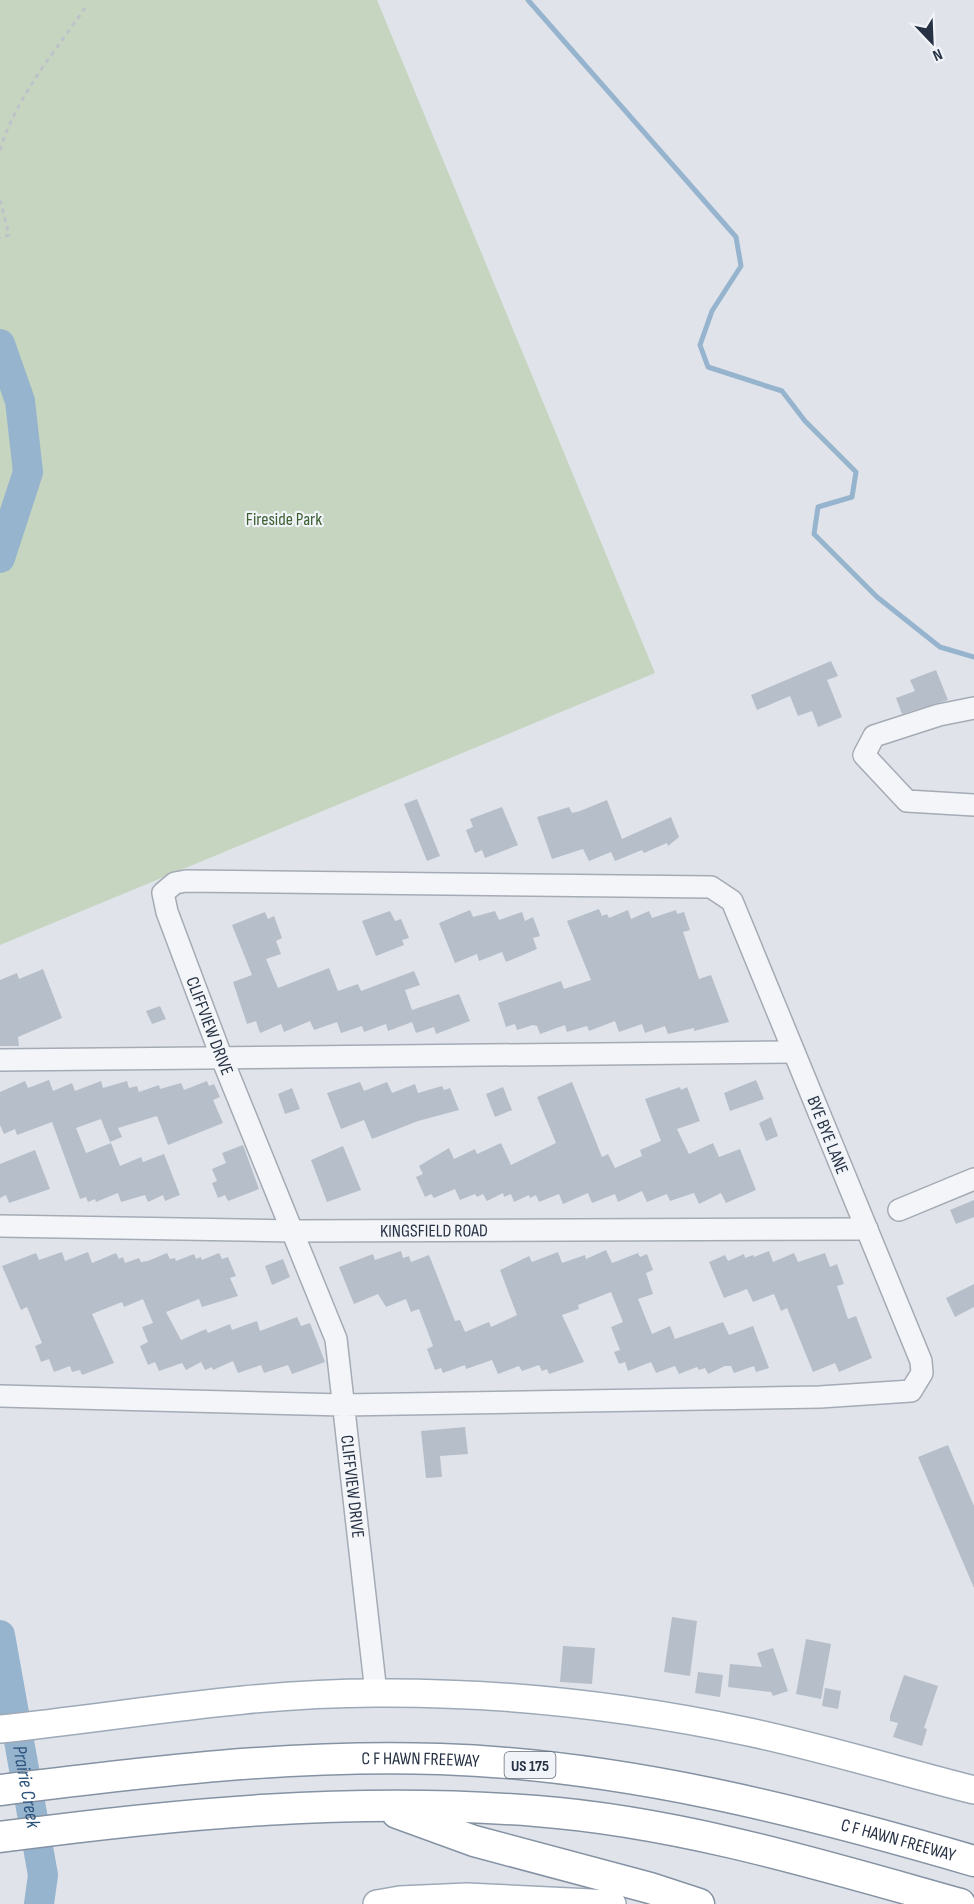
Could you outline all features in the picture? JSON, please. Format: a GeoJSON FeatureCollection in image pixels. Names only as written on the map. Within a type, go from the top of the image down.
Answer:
{"type":"FeatureCollection","features":[{"type":"Feature","properties":{"kind":"highway","name":"C F HAWN FREEWAY"},"geometry":{"type":"LineString","coordinates":[[0,1790],[254,1762],[441,1759],[528,1765],[624,1776],[717,1794],[806,1814],[974,1860]]}},
{"type":"Feature","properties":{"kind":"highway"},"geometry":{"type":"LineString","coordinates":[[374,1805],[474,1841],[650,1888],[699,1904]]}},
{"type":"Feature","properties":{"kind":"highway"},"geometry":{"type":"LineString","coordinates":[[0,1837],[82,1826],[264,1808],[374,1805],[538,1811],[625,1823],[720,1841],[786,1856],[960,1904]]}},
{"type":"Feature","properties":{"kind":"main road"},"geometry":{"type":"LineString","coordinates":[[0,1729],[203,1703],[290,1695],[376,1693],[532,1699],[608,1707],[750,1732],[974,1790]]}},
{"type":"Feature","properties":{"kind":"main road"},"geometry":{"type":"LineString","coordinates":[[377,1904],[400,1900],[467,1897],[612,1904]]}},
{"type":"Feature","properties":{"kind":"street"},"geometry":{"type":"LineString","coordinates":[[974,708],[939,715],[874,736],[864,755],[907,801],[974,805]]}},
{"type":"Feature","properties":{"kind":"street","name":"CLIFFVIEW DRIVE"},"geometry":{"type":"LineString","coordinates":[[376,1693],[336,1339],[221,1056],[164,903],[163,894],[175,883],[186,881],[711,887]]}},
{"type":"Feature","properties":{"kind":"street","name":"BYE BYE LANE"},"geometry":{"type":"LineString","coordinates":[[343,1405],[820,1397],[911,1391],[922,1372],[921,1361],[732,901],[711,887]]}},
{"type":"Feature","properties":{"kind":"street"},"geometry":{"type":"LineString","coordinates":[[0,1060],[794,1052]]}},
{"type":"Feature","properties":{"kind":"street"},"geometry":{"type":"LineString","coordinates":[[899,1210],[974,1179]]}},
{"type":"Feature","properties":{"kind":"street","name":"KINGSFIELD ROAD"},"geometry":{"type":"LineString","coordinates":[[0,1226],[293,1231],[867,1229]]}},
{"type":"Feature","properties":{"kind":"street"},"geometry":{"type":"LineString","coordinates":[[0,1396],[343,1405]]}},
{"type":"Feature","properties":{"kind":"path"},"geometry":{"type":"LineString","coordinates":[[0,150],[7,129],[23,98],[85,8]]}},
{"type":"Feature","properties":{"kind":"path"},"geometry":{"type":"LineString","coordinates":[[0,200],[9,235],[0,238]]}},
{"type":"Feature","properties":{"kind":"green space","name":"Fireside Park"},"geometry":{"type":"Polygon","coordinates":[[[0,0],[377,0],[655,673],[0,945],[0,0]]]}},
{"type":"Feature","properties":{"kind":"building"},"geometry":{"type":"Polygon","coordinates":[[[831,661],[838,676],[827,680],[842,717],[818,727],[812,711],[798,716],[790,696],[757,710],[751,695],[831,661]]]}},
{"type":"Feature","properties":{"kind":"building"},"geometry":{"type":"Polygon","coordinates":[[[936,670],[948,700],[902,714],[896,698],[915,691],[910,680],[936,670]]]}},
{"type":"Feature","properties":{"kind":"building"},"geometry":{"type":"Polygon","coordinates":[[[417,799],[440,856],[427,861],[404,804],[417,799]]]}},
{"type":"Feature","properties":{"kind":"building"},"geometry":{"type":"Polygon","coordinates":[[[607,800],[622,839],[671,817],[679,837],[668,846],[667,843],[644,853],[642,850],[615,861],[611,852],[589,861],[583,849],[552,859],[537,817],[569,807],[572,813],[607,800]]]}},
{"type":"Feature","properties":{"kind":"building"},"geometry":{"type":"Polygon","coordinates":[[[502,807],[518,845],[485,858],[482,850],[475,853],[466,830],[473,827],[470,819],[502,807]]]}},
{"type":"Feature","properties":{"kind":"building"},"geometry":{"type":"Polygon","coordinates":[[[599,909],[602,916],[607,914],[609,918],[628,910],[631,919],[649,911],[652,918],[676,910],[677,914],[684,912],[690,930],[683,932],[699,979],[711,975],[729,1022],[694,1031],[694,1028],[668,1034],[665,1026],[645,1033],[642,1024],[619,1032],[615,1021],[589,1031],[587,1026],[567,1032],[565,1025],[540,1034],[537,1026],[533,1025],[517,1030],[515,1024],[506,1027],[498,1003],[561,981],[564,989],[591,980],[567,921],[599,909]]]}},
{"type":"Feature","properties":{"kind":"building"},"geometry":{"type":"Polygon","coordinates":[[[470,910],[473,917],[495,911],[499,920],[522,912],[525,921],[533,917],[540,936],[533,938],[537,949],[506,962],[502,952],[479,961],[477,954],[455,963],[439,923],[470,910]]]}},
{"type":"Feature","properties":{"kind":"building"},"geometry":{"type":"Polygon","coordinates":[[[390,911],[395,921],[401,919],[409,938],[402,940],[404,945],[376,956],[362,921],[390,911]]]}},
{"type":"Feature","properties":{"kind":"building"},"geometry":{"type":"Polygon","coordinates":[[[265,912],[268,919],[274,916],[282,938],[276,941],[281,954],[266,959],[278,988],[329,968],[338,991],[358,984],[361,991],[414,971],[420,985],[405,990],[412,1010],[459,994],[470,1021],[436,1034],[434,1027],[416,1033],[412,1022],[388,1031],[386,1024],[364,1032],[362,1026],[341,1033],[337,1022],[314,1030],[310,1021],[284,1032],[281,1024],[260,1033],[256,1021],[247,1024],[233,982],[252,975],[232,925],[265,912]]]}},
{"type":"Feature","properties":{"kind":"building"},"geometry":{"type":"Polygon","coordinates":[[[43,969],[62,1018],[18,1037],[19,1046],[0,1046],[0,980],[17,973],[19,979],[43,969]]]}},
{"type":"Feature","properties":{"kind":"building"},"geometry":{"type":"Polygon","coordinates":[[[160,1006],[166,1019],[152,1024],[146,1011],[160,1006]]]}},
{"type":"Feature","properties":{"kind":"building"},"geometry":{"type":"Polygon","coordinates":[[[49,1080],[53,1091],[72,1083],[75,1091],[101,1081],[103,1088],[127,1081],[129,1088],[137,1086],[139,1092],[159,1085],[160,1089],[181,1083],[184,1090],[207,1081],[209,1086],[214,1084],[220,1097],[213,1100],[223,1123],[168,1145],[157,1116],[118,1128],[122,1137],[110,1142],[101,1119],[76,1128],[86,1153],[111,1143],[120,1166],[141,1157],[143,1162],[164,1154],[180,1195],[165,1201],[163,1195],[148,1202],[145,1195],[121,1202],[118,1193],[96,1202],[95,1199],[88,1202],[86,1197],[80,1199],[52,1122],[17,1135],[15,1129],[4,1134],[0,1125],[0,1092],[25,1081],[28,1088],[49,1080]]]}},
{"type":"Feature","properties":{"kind":"building"},"geometry":{"type":"Polygon","coordinates":[[[756,1080],[764,1099],[730,1111],[724,1093],[756,1080]]]}},
{"type":"Feature","properties":{"kind":"building"},"geometry":{"type":"Polygon","coordinates":[[[360,1082],[364,1091],[387,1082],[392,1093],[415,1084],[418,1093],[442,1086],[444,1090],[450,1088],[459,1110],[418,1121],[372,1139],[364,1120],[341,1129],[327,1093],[360,1082]]]}},
{"type":"Feature","properties":{"kind":"building"},"geometry":{"type":"Polygon","coordinates":[[[572,1082],[602,1157],[608,1154],[615,1168],[642,1156],[640,1150],[661,1141],[645,1099],[680,1087],[681,1090],[687,1087],[700,1121],[677,1129],[689,1154],[713,1143],[719,1157],[740,1149],[756,1190],[726,1203],[721,1193],[699,1204],[694,1193],[670,1201],[667,1194],[647,1202],[642,1191],[618,1202],[615,1194],[592,1203],[588,1193],[563,1204],[559,1194],[539,1202],[536,1195],[530,1198],[529,1195],[514,1202],[511,1194],[504,1197],[503,1193],[487,1201],[483,1194],[477,1197],[475,1194],[460,1200],[455,1189],[434,1198],[431,1194],[425,1197],[416,1177],[423,1174],[419,1166],[449,1148],[454,1159],[475,1149],[477,1154],[501,1143],[511,1165],[556,1143],[537,1097],[572,1082]]]}},
{"type":"Feature","properties":{"kind":"building"},"geometry":{"type":"Polygon","coordinates":[[[503,1087],[512,1110],[495,1117],[486,1094],[503,1087]]]}},
{"type":"Feature","properties":{"kind":"building"},"geometry":{"type":"Polygon","coordinates":[[[292,1088],[300,1109],[285,1114],[278,1094],[292,1088]]]}},
{"type":"Feature","properties":{"kind":"building"},"geometry":{"type":"Polygon","coordinates":[[[771,1117],[778,1136],[766,1141],[759,1123],[771,1117]]]}},
{"type":"Feature","properties":{"kind":"building"},"geometry":{"type":"Polygon","coordinates":[[[243,1145],[259,1189],[228,1201],[225,1195],[218,1198],[212,1183],[217,1181],[212,1169],[226,1163],[222,1153],[243,1145]]]}},
{"type":"Feature","properties":{"kind":"building"},"geometry":{"type":"Polygon","coordinates":[[[343,1146],[361,1190],[327,1202],[311,1160],[343,1146]]]}},
{"type":"Feature","properties":{"kind":"building"},"geometry":{"type":"Polygon","coordinates":[[[35,1150],[50,1189],[9,1203],[6,1195],[0,1198],[0,1164],[35,1150]]]}},
{"type":"Feature","properties":{"kind":"building"},"geometry":{"type":"Polygon","coordinates":[[[974,1200],[974,1217],[956,1224],[950,1210],[974,1200]]]}},
{"type":"Feature","properties":{"kind":"building"},"geometry":{"type":"Polygon","coordinates":[[[606,1250],[612,1263],[638,1253],[640,1257],[647,1254],[653,1270],[646,1273],[653,1294],[638,1299],[652,1334],[670,1326],[675,1339],[723,1322],[729,1335],[753,1326],[769,1368],[756,1372],[754,1366],[734,1373],[731,1366],[725,1366],[708,1374],[705,1368],[699,1370],[697,1367],[679,1374],[675,1366],[656,1373],[651,1362],[628,1371],[625,1362],[619,1364],[614,1352],[620,1350],[611,1327],[623,1322],[611,1292],[578,1305],[579,1309],[562,1315],[584,1362],[549,1374],[547,1369],[542,1371],[539,1365],[522,1371],[519,1366],[498,1374],[492,1360],[466,1369],[465,1365],[443,1373],[441,1368],[435,1370],[427,1349],[433,1346],[419,1309],[411,1312],[406,1299],[386,1307],[378,1294],[354,1304],[339,1267],[373,1254],[375,1260],[401,1251],[403,1258],[409,1256],[411,1262],[429,1255],[455,1321],[460,1320],[465,1332],[489,1322],[491,1327],[517,1315],[500,1270],[529,1256],[532,1262],[558,1252],[562,1263],[585,1255],[586,1259],[606,1250]]]}},
{"type":"Feature","properties":{"kind":"building"},"geometry":{"type":"Polygon","coordinates":[[[769,1251],[773,1262],[794,1253],[798,1262],[825,1253],[830,1267],[837,1264],[844,1284],[837,1286],[848,1319],[856,1316],[872,1358],[839,1372],[835,1363],[813,1372],[787,1308],[781,1311],[774,1294],[753,1302],[747,1289],[724,1298],[709,1262],[725,1255],[728,1261],[744,1254],[745,1258],[753,1255],[754,1257],[769,1251]]]}},
{"type":"Feature","properties":{"kind":"building"},"geometry":{"type":"Polygon","coordinates":[[[62,1252],[65,1261],[88,1252],[92,1263],[116,1253],[119,1259],[123,1257],[125,1263],[139,1258],[141,1262],[148,1261],[167,1253],[170,1259],[175,1258],[176,1261],[194,1254],[196,1259],[201,1257],[202,1260],[219,1253],[222,1259],[228,1257],[236,1276],[230,1278],[238,1296],[202,1307],[199,1299],[166,1312],[181,1340],[206,1329],[208,1333],[230,1324],[232,1330],[257,1321],[260,1331],[297,1317],[301,1326],[310,1323],[325,1362],[292,1374],[288,1365],[264,1373],[261,1365],[238,1373],[233,1361],[213,1370],[212,1367],[205,1370],[201,1362],[186,1370],[182,1363],[159,1371],[155,1362],[148,1365],[140,1346],[148,1342],[142,1327],[153,1323],[143,1299],[124,1307],[122,1302],[92,1314],[114,1363],[82,1375],[80,1370],[72,1372],[70,1366],[54,1372],[49,1359],[41,1362],[35,1346],[42,1343],[27,1307],[21,1310],[2,1266],[36,1253],[39,1260],[62,1252]]]}},
{"type":"Feature","properties":{"kind":"building"},"geometry":{"type":"Polygon","coordinates":[[[283,1259],[290,1277],[272,1285],[265,1266],[283,1259]]]}},
{"type":"Feature","properties":{"kind":"building"},"geometry":{"type":"Polygon","coordinates":[[[974,1284],[974,1307],[955,1317],[946,1298],[974,1284]]]}},
{"type":"Feature","properties":{"kind":"building"},"geometry":{"type":"Polygon","coordinates":[[[465,1427],[468,1454],[440,1456],[442,1477],[426,1478],[421,1431],[465,1427]]]}},
{"type":"Feature","properties":{"kind":"building"},"geometry":{"type":"Polygon","coordinates":[[[948,1445],[974,1506],[974,1588],[918,1457],[948,1445]]]}},
{"type":"Feature","properties":{"kind":"building"},"geometry":{"type":"Polygon","coordinates":[[[672,1617],[697,1621],[690,1676],[664,1672],[672,1617]]]}},
{"type":"Feature","properties":{"kind":"building"},"geometry":{"type":"Polygon","coordinates":[[[806,1639],[831,1644],[821,1699],[796,1694],[806,1639]]]}},
{"type":"Feature","properties":{"kind":"building"},"geometry":{"type":"Polygon","coordinates":[[[563,1646],[595,1648],[592,1684],[560,1682],[563,1646]]]}},
{"type":"Feature","properties":{"kind":"building"},"geometry":{"type":"Polygon","coordinates":[[[773,1648],[788,1691],[773,1696],[771,1692],[728,1687],[730,1664],[762,1667],[757,1653],[773,1648]]]}},
{"type":"Feature","properties":{"kind":"building"},"geometry":{"type":"Polygon","coordinates":[[[698,1672],[723,1675],[720,1697],[695,1693],[698,1672]]]}},
{"type":"Feature","properties":{"kind":"building"},"geometry":{"type":"Polygon","coordinates":[[[904,1675],[938,1686],[924,1728],[927,1729],[922,1746],[893,1737],[898,1723],[890,1721],[890,1716],[904,1675]]]}},
{"type":"Feature","properties":{"kind":"building"},"geometry":{"type":"Polygon","coordinates":[[[825,1688],[841,1691],[838,1709],[822,1706],[825,1688]]]}},
{"type":"Feature","properties":{"kind":"waterway"},"geometry":{"type":"LineString","coordinates":[[528,0],[736,237],[741,266],[712,311],[700,345],[708,367],[782,391],[805,421],[856,472],[852,497],[818,507],[814,534],[877,597],[940,647],[974,657]]}},
{"type":"Feature","properties":{"kind":"waterway","name":"Prairie Creek"},"geometry":{"type":"LineString","coordinates":[[0,344],[20,401],[28,472],[0,558]]}},
{"type":"Feature","properties":{"kind":"waterway","name":"Prairie Creek"},"geometry":{"type":"LineString","coordinates":[[0,1635],[43,1875],[39,1904]]}}]}
